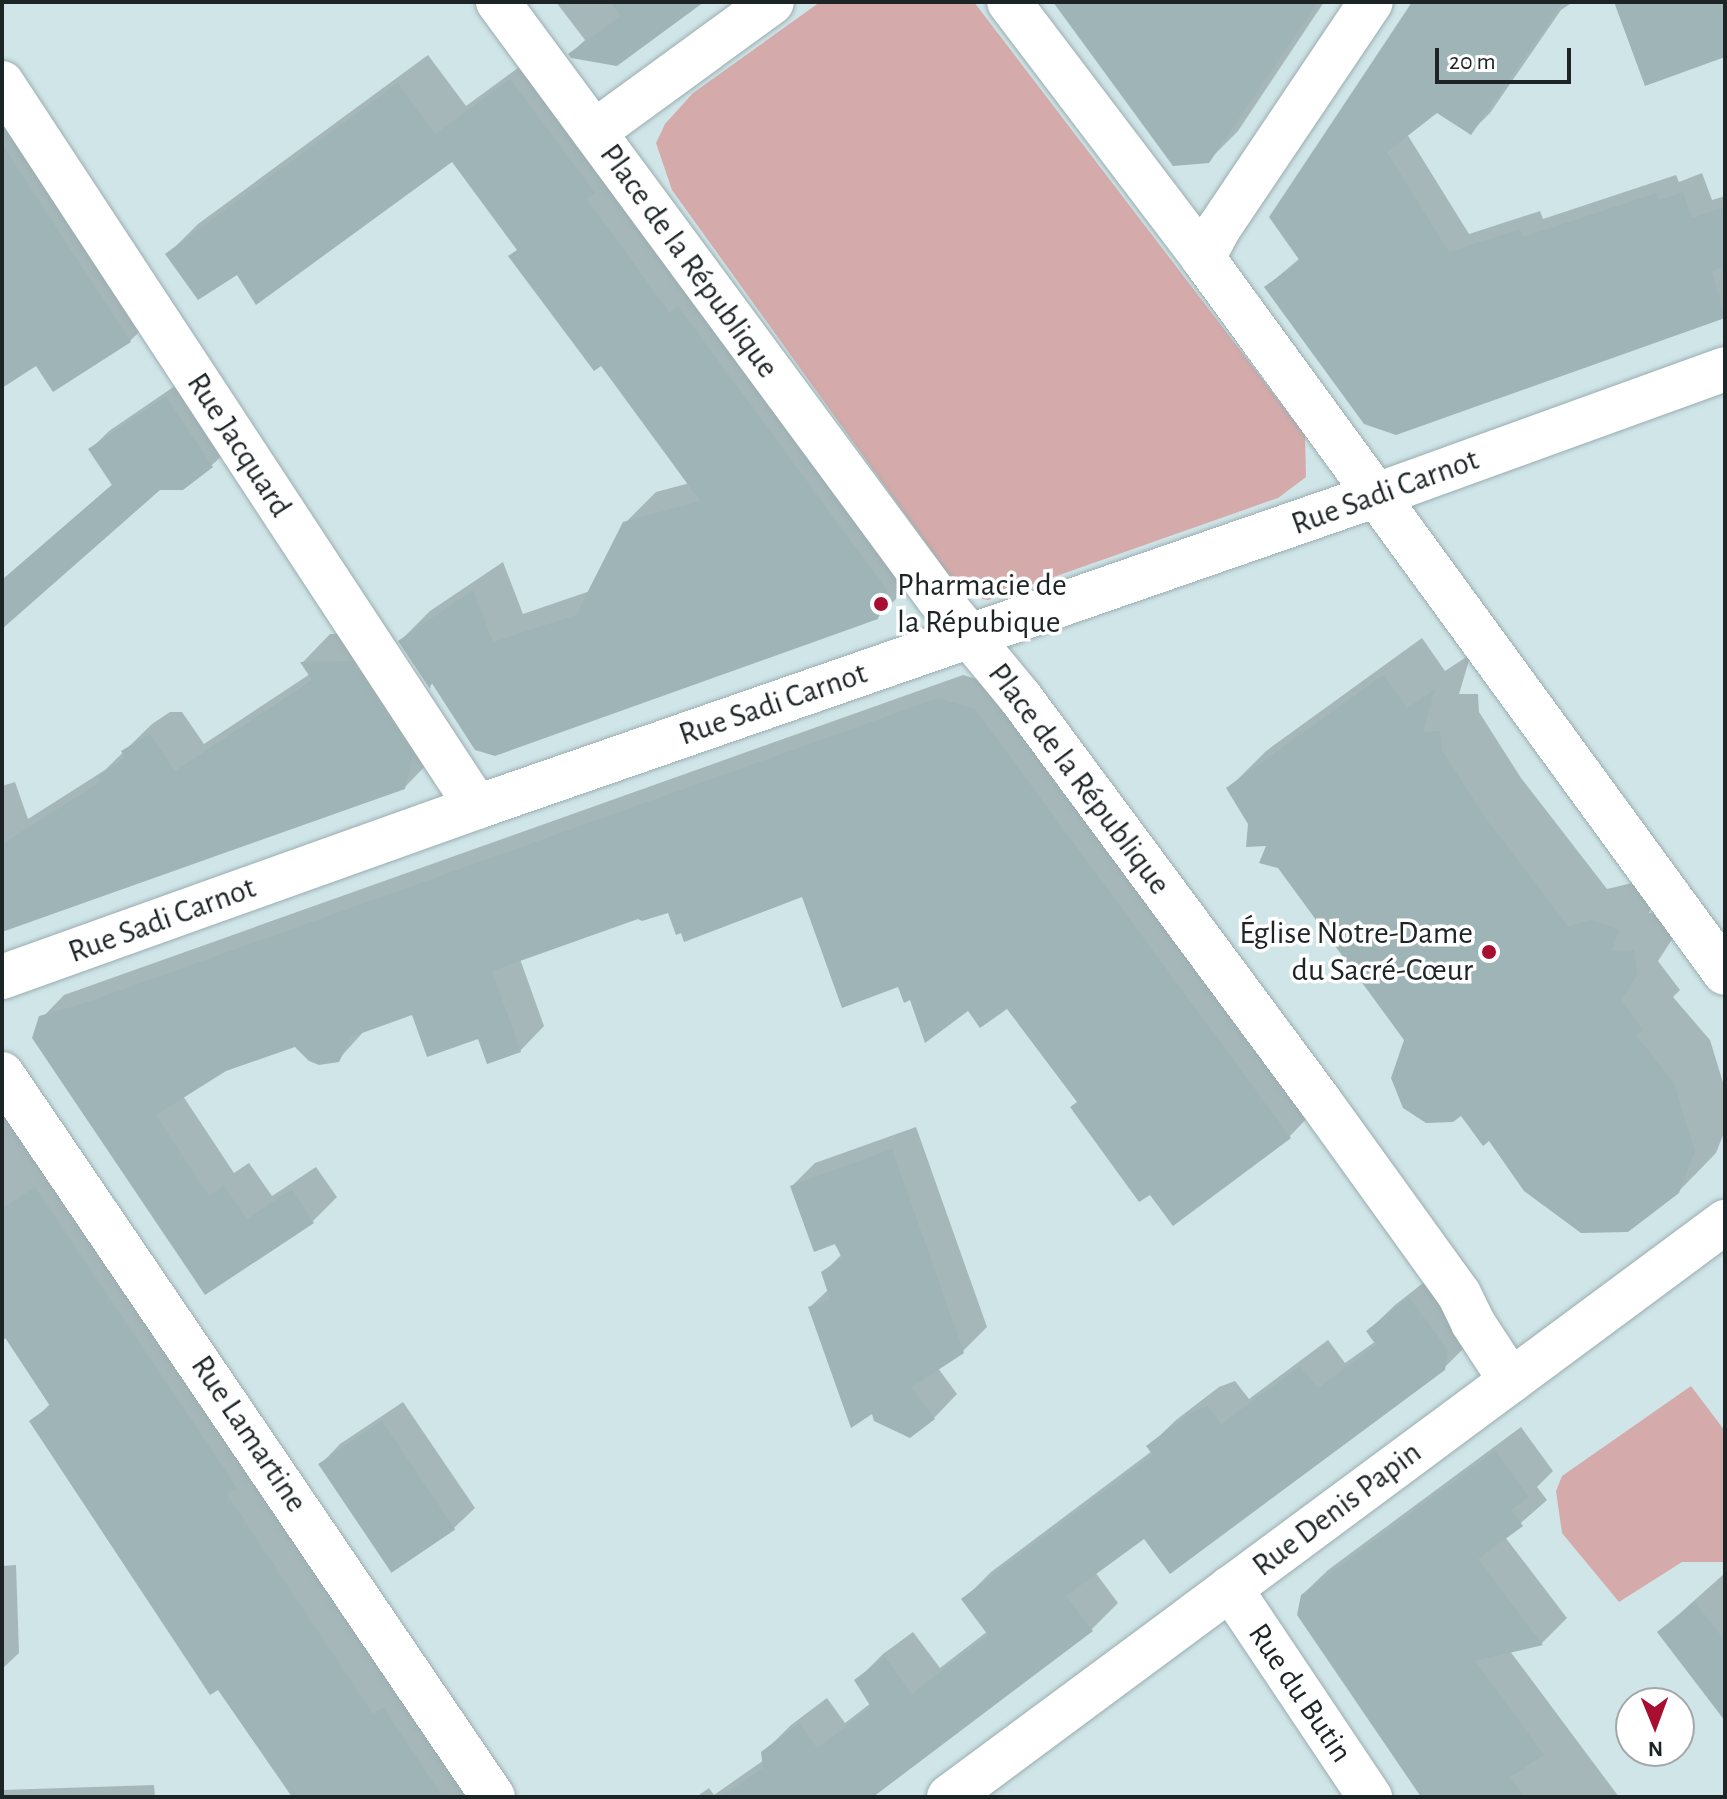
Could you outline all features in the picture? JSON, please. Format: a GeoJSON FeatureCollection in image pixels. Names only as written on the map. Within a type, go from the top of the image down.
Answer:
{"type":"FeatureCollection","features":[{"type":"Feature","properties":{"kind":"street"},"geometry":{"type":"LineString","coordinates":[[498,2],[594,132]]}},
{"type":"Feature","properties":{"kind":"street","name":"Place de la République"},"geometry":{"type":"LineString","coordinates":[[772,2],[594,132],[967,635],[1020,697],[1319,1100],[1459,1294],[1473,1323],[1511,1381]]}},
{"type":"Feature","properties":{"kind":"street"},"geometry":{"type":"LineString","coordinates":[[1009,2],[1203,258],[1725,973]]}},
{"type":"Feature","properties":{"kind":"street"},"geometry":{"type":"LineString","coordinates":[[1203,258],[1219,228],[1371,2]]}},
{"type":"Feature","properties":{"kind":"street","name":"Rue Jacquard"},"geometry":{"type":"LineString","coordinates":[[2,83],[477,807]]}},
{"type":"Feature","properties":{"kind":"street","name":"Rue Sadi Carnot"},"geometry":{"type":"LineString","coordinates":[[2,977],[967,635],[1377,495],[1725,369]]}},
{"type":"Feature","properties":{"kind":"street","name":"Rue Lamartine"},"geometry":{"type":"LineString","coordinates":[[2,1074],[493,1797]]}},
{"type":"Feature","properties":{"kind":"street","name":"Rue Denis Papin"},"geometry":{"type":"LineString","coordinates":[[949,1797],[1725,1222]]}},
{"type":"Feature","properties":{"kind":"street","name":"Rue du Butin"},"geometry":{"type":"LineString","coordinates":[[1230,1588],[1370,1797]]}},
{"type":"Feature","properties":{"kind":"shaded area"},"geometry":{"type":"Polygon","coordinates":[[[820,2],[974,2],[1305,435],[1306,477],[1278,498],[988,600],[963,595],[672,190],[656,143],[665,124],[693,93],[820,2]]]}},
{"type":"Feature","properties":{"kind":"shaded area"},"geometry":{"type":"Polygon","coordinates":[[[1691,1386],[1725,1431],[1725,1562],[1682,1562],[1619,1602],[1562,1533],[1556,1491],[1562,1476],[1691,1386]]]}},
{"type":"Feature","properties":{"kind":"building"},"geometry":{"type":"Polygon","coordinates":[[[610,2],[704,2],[617,66],[571,58],[568,54],[621,16],[610,2]]]}},
{"type":"Feature","properties":{"kind":"building"},"geometry":{"type":"Polygon","coordinates":[[[1053,2],[1318,2],[1209,163],[1173,166],[1053,2]]]}},
{"type":"Feature","properties":{"kind":"building"},"geometry":{"type":"Polygon","coordinates":[[[1412,2],[1563,2],[1471,135],[1437,113],[1387,152],[1449,252],[1520,229],[1523,237],[1656,193],[1659,200],[1683,192],[1692,218],[1725,207],[1725,267],[1712,271],[1725,318],[1396,435],[1364,424],[1264,287],[1300,261],[1269,217],[1412,2]]]}},
{"type":"Feature","properties":{"kind":"building"},"geometry":{"type":"Polygon","coordinates":[[[1614,2],[1725,2],[1725,57],[1645,86],[1614,2]]]}},
{"type":"Feature","properties":{"kind":"building"},"geometry":{"type":"Polygon","coordinates":[[[510,79],[595,193],[587,199],[669,312],[678,306],[887,590],[878,619],[495,756],[475,750],[431,682],[430,689],[398,641],[473,590],[493,642],[576,615],[623,522],[700,501],[601,366],[594,371],[508,256],[517,250],[452,162],[256,305],[237,275],[198,300],[165,254],[398,83],[435,134],[510,79]]]}},
{"type":"Feature","properties":{"kind":"building"},"geometry":{"type":"Polygon","coordinates":[[[2,144],[131,342],[53,392],[36,366],[2,388],[2,144]]]}},
{"type":"Feature","properties":{"kind":"building"},"geometry":{"type":"Polygon","coordinates":[[[166,396],[213,467],[183,490],[160,490],[2,629],[2,580],[112,485],[88,449],[166,396]]]}},
{"type":"Feature","properties":{"kind":"building"},"geometry":{"type":"Polygon","coordinates":[[[351,661],[413,755],[405,789],[2,932],[2,844],[100,782],[97,776],[125,758],[121,751],[150,734],[175,771],[312,680],[300,662],[351,661]]]}},
{"type":"Feature","properties":{"kind":"building","name":"Église Notre-Dame du Sacré-Cœur"},"geometry":{"type":"Polygon","coordinates":[[[1383,675],[1407,708],[1435,689],[1423,732],[1440,731],[1442,750],[1484,816],[1568,926],[1592,920],[1619,930],[1612,951],[1634,950],[1637,975],[1621,1000],[1643,1030],[1636,1035],[1674,1083],[1695,1151],[1679,1193],[1628,1232],[1581,1233],[1524,1191],[1489,1141],[1483,1146],[1461,1116],[1453,1122],[1426,1123],[1403,1108],[1391,1078],[1404,1040],[1278,868],[1259,863],[1266,846],[1246,847],[1248,824],[1226,788],[1383,675]]]}},
{"type":"Feature","properties":{"kind":"building"},"geometry":{"type":"Polygon","coordinates":[[[938,698],[975,709],[1291,1138],[1173,1226],[1150,1195],[1139,1202],[1070,1107],[1077,1102],[1007,1009],[980,1028],[968,1011],[925,1043],[910,1000],[904,1003],[898,987],[842,1008],[802,897],[684,942],[681,933],[676,935],[668,913],[642,921],[638,919],[492,971],[521,1052],[487,1064],[478,1039],[427,1057],[412,1015],[351,1037],[339,1062],[319,1065],[309,1061],[295,1047],[226,1071],[156,1115],[209,1196],[224,1186],[247,1219],[292,1189],[314,1223],[205,1295],[32,1038],[39,1016],[82,1004],[938,698]]]}},
{"type":"Feature","properties":{"kind":"building"},"geometry":{"type":"Polygon","coordinates":[[[892,1149],[964,1353],[912,1387],[935,1419],[910,1438],[874,1421],[872,1414],[851,1428],[808,1307],[830,1299],[821,1272],[842,1258],[835,1244],[814,1252],[790,1186],[892,1149]]]}},
{"type":"Feature","properties":{"kind":"building"},"geometry":{"type":"Polygon","coordinates":[[[35,1187],[237,1488],[227,1494],[373,1714],[383,1707],[443,1797],[292,1797],[218,1690],[210,1695],[29,1421],[50,1406],[2,1333],[2,1209],[35,1187]]]}},
{"type":"Feature","properties":{"kind":"building"},"geometry":{"type":"Polygon","coordinates":[[[1409,1297],[1448,1350],[1445,1370],[1170,1574],[1144,1539],[1066,1596],[1093,1631],[873,1797],[720,1797],[763,1768],[761,1752],[799,1723],[817,1748],[871,1707],[854,1680],[885,1657],[912,1694],[988,1635],[961,1599],[1153,1455],[1146,1446],[1190,1413],[1208,1406],[1221,1424],[1300,1366],[1318,1388],[1376,1345],[1366,1331],[1409,1297]]]}},
{"type":"Feature","properties":{"kind":"building"},"geometry":{"type":"Polygon","coordinates":[[[382,1421],[455,1530],[391,1573],[318,1464],[382,1421]]]}},
{"type":"Feature","properties":{"kind":"building"},"geometry":{"type":"Polygon","coordinates":[[[1495,1451],[1529,1497],[1511,1510],[1523,1526],[1478,1559],[1543,1645],[1475,1661],[1544,1755],[1510,1777],[1524,1797],[1421,1797],[1297,1615],[1301,1595],[1495,1451]]]}},
{"type":"Feature","properties":{"kind":"building"},"geometry":{"type":"Polygon","coordinates":[[[1695,1602],[1725,1641],[1725,1721],[1657,1632],[1695,1602]]]}},
{"type":"Feature","properties":{"kind":"place","name":"Pharmacie de la Répubique"},"geometry":{"type":"Point","coordinates":[881,604]}},
{"type":"Feature","properties":{"kind":"place","name":"Église Notre-Dame du Sacré-Cœur"},"geometry":{"type":"Point","coordinates":[1489,952]}}]}
